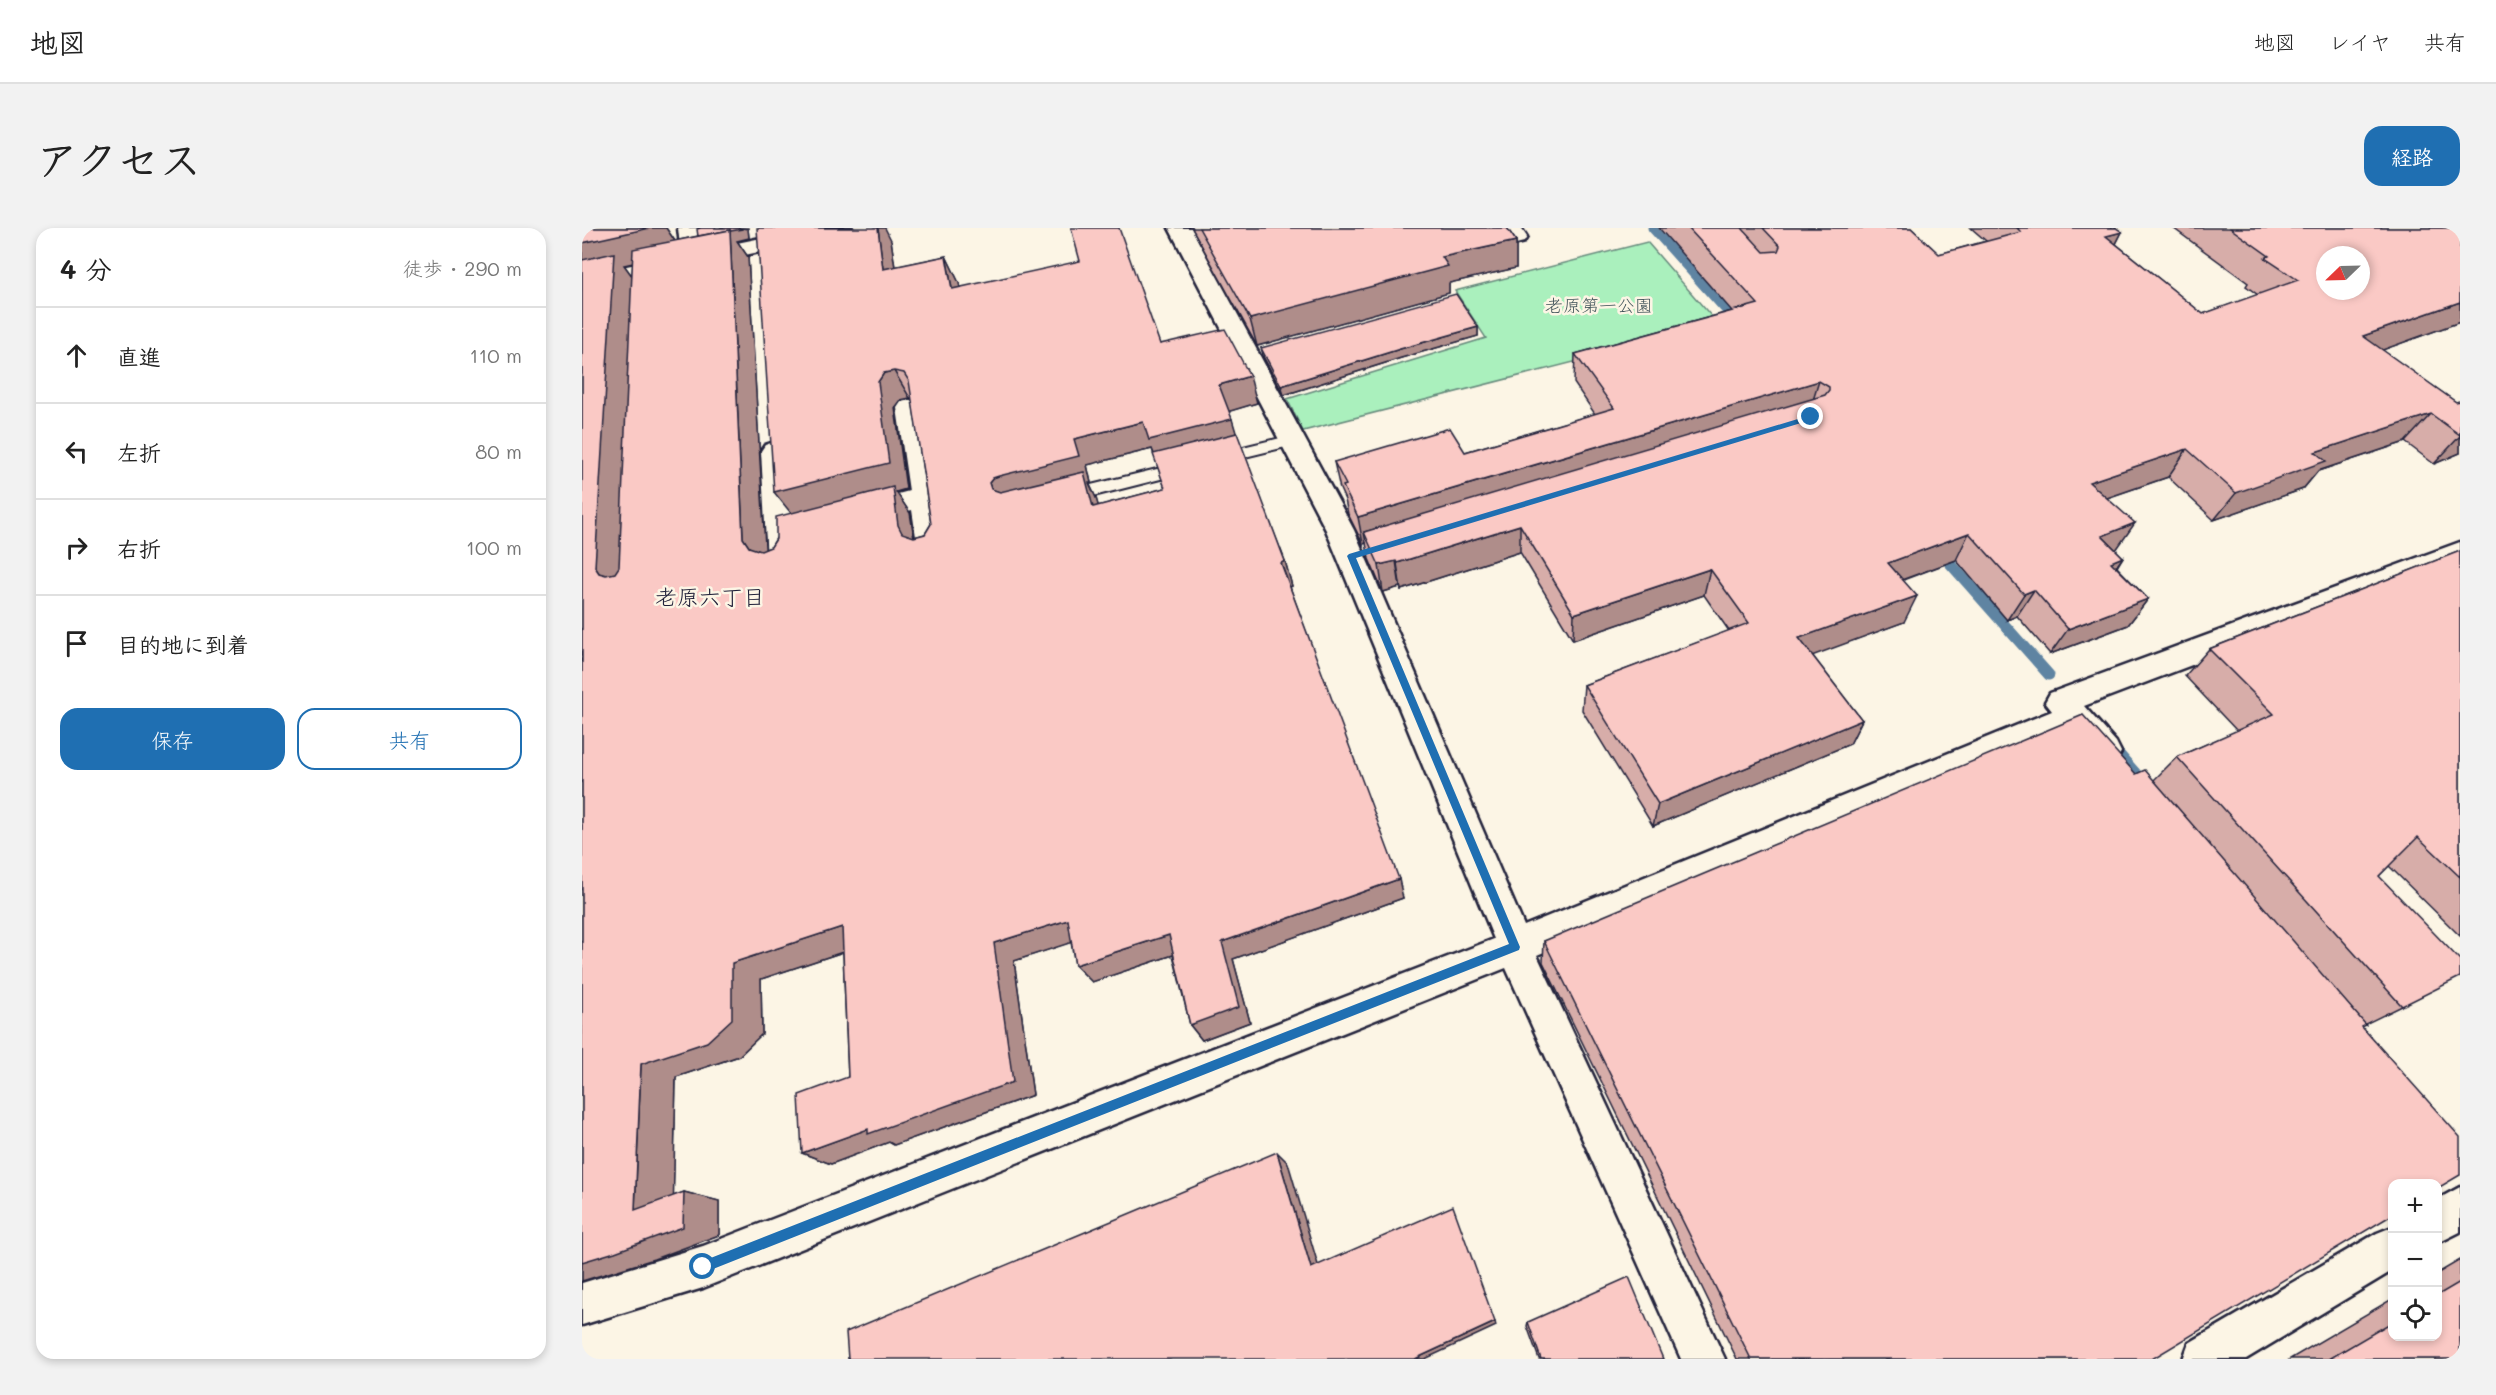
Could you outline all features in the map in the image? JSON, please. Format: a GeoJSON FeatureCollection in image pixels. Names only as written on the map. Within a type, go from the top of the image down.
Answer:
{"type":"FeatureCollection","features":[{"type":"Feature","properties":{"kind":"street"},"geometry":{"type":"LineString","coordinates":[[689,228],[693,259]]}},
{"type":"Feature","properties":{"kind":"street"},"geometry":{"type":"LineString","coordinates":[[582,282],[645,275],[693,259],[761,256],[841,228]]}},
{"type":"Feature","properties":{"kind":"street"},"geometry":{"type":"LineString","coordinates":[[1180,228],[1253,353],[1293,440],[1357,554],[1515,947],[1703,1359]]}},
{"type":"Feature","properties":{"kind":"street"},"geometry":{"type":"LineString","coordinates":[[910,408],[932,550]]}},
{"type":"Feature","properties":{"kind":"street"},"geometry":{"type":"LineString","coordinates":[[773,430],[791,532],[782,563]]}},
{"type":"Feature","properties":{"kind":"street"},"geometry":{"type":"LineString","coordinates":[[835,520],[924,498]]}},
{"type":"Feature","properties":{"kind":"street"},"geometry":{"type":"LineString","coordinates":[[2061,702],[2460,552]]}},
{"type":"Feature","properties":{"kind":"street"},"geometry":{"type":"LineString","coordinates":[[582,1304],[703,1267],[1515,947],[2074,717],[2128,780]]}},
{"type":"Feature","properties":{"kind":"street"},"geometry":{"type":"LineString","coordinates":[[2442,1219],[2460,1208]]}},
{"type":"Feature","properties":{"kind":"street"},"geometry":{"type":"LineString","coordinates":[[2205,1359],[2388,1250]]}},
{"type":"Feature","properties":{"kind":"lane"},"geometry":{"type":"LineString","coordinates":[[1049,501],[1293,440]]}},
{"type":"Feature","properties":{"kind":"green space","name":"老原第一公園"},"geometry":{"type":"Polygon","coordinates":[[[1647,242],[1719,325],[1303,431],[1287,399],[1486,338],[1455,291],[1647,242]]]}},
{"type":"Feature","properties":{"kind":"building"},"geometry":{"type":"Polygon","coordinates":[[[582,228],[650,228],[582,243],[582,228]]]}},
{"type":"Feature","properties":{"kind":"building"},"geometry":{"type":"Polygon","coordinates":[[[757,228],[878,228],[883,269],[946,256],[952,289],[1080,261],[1071,228],[1119,228],[1160,344],[1225,329],[1250,376],[1219,385],[1232,419],[1149,440],[1143,422],[1074,439],[1079,456],[999,476],[993,478],[989,483],[991,489],[1000,492],[1084,472],[1093,507],[1165,488],[1153,454],[1237,433],[1285,561],[1281,563],[1399,879],[1222,942],[1239,1007],[1190,1025],[1169,935],[1075,965],[1068,920],[994,943],[1013,1082],[868,1134],[868,1129],[802,1153],[799,1095],[848,1077],[842,927],[732,963],[732,1019],[707,1042],[641,1064],[635,1210],[684,1192],[683,1227],[582,1262],[582,260],[614,253],[595,567],[599,573],[606,575],[615,573],[619,567],[633,249],[730,230],[743,538],[749,547],[761,551],[771,547],[776,539],[776,517],[893,487],[898,525],[902,533],[914,537],[925,534],[931,524],[909,381],[904,373],[894,371],[884,373],[878,382],[889,463],[774,492],[757,228]]]}},
{"type":"Feature","properties":{"kind":"building"},"geometry":{"type":"Polygon","coordinates":[[[1199,228],[1507,228],[1516,241],[1442,257],[1448,266],[1250,319],[1199,228]]]}},
{"type":"Feature","properties":{"kind":"building"},"geometry":{"type":"Polygon","coordinates":[[[1688,228],[1742,228],[1764,252],[1778,251],[1780,246],[1763,228],[1911,228],[1939,254],[2021,232],[2017,228],[2116,228],[2122,232],[2106,236],[2203,314],[2298,280],[2265,258],[2269,256],[2230,228],[2460,228],[2460,302],[2363,336],[2456,402],[2460,401],[2460,435],[2431,414],[2315,452],[2326,461],[2236,493],[2187,449],[2089,482],[2135,523],[2102,536],[2123,557],[2111,562],[2148,599],[2068,629],[2034,590],[2024,594],[1969,533],[1888,563],[1917,596],[1799,638],[1862,720],[1658,804],[1584,685],[1749,623],[1710,569],[1574,614],[1520,525],[1397,563],[1396,561],[1379,565],[1364,532],[1825,395],[1829,387],[1819,381],[1358,517],[1334,462],[1450,428],[1465,452],[1614,408],[1575,354],[1758,304],[1688,228]]]}},
{"type":"Feature","properties":{"kind":"building"},"geometry":{"type":"Polygon","coordinates":[[[697,229],[742,229],[698,236],[697,229]]]}},
{"type":"Feature","properties":{"kind":"building"},"geometry":{"type":"Polygon","coordinates":[[[1456,294],[1478,327],[1281,386],[1261,348],[1456,294]]]}},
{"type":"Feature","properties":{"kind":"building"},"geometry":{"type":"Polygon","coordinates":[[[2460,551],[2460,877],[2418,837],[2379,876],[2460,960],[2460,977],[2402,1006],[2177,757],[2274,714],[2209,649],[2460,551]]]}},
{"type":"Feature","properties":{"kind":"building"},"geometry":{"type":"Polygon","coordinates":[[[2083,715],[2136,774],[2145,770],[2366,1025],[2362,1027],[2460,1137],[2460,1175],[2442,1186],[2442,1179],[2388,1179],[2388,1217],[2152,1359],[1751,1359],[1544,941],[2083,715]]]}},
{"type":"Feature","properties":{"kind":"building"},"geometry":{"type":"Polygon","coordinates":[[[1277,1152],[1311,1268],[1453,1206],[1495,1322],[1415,1359],[848,1359],[846,1332],[1277,1152]]]}},
{"type":"Feature","properties":{"kind":"building"},"geometry":{"type":"Polygon","coordinates":[[[1629,1277],[1663,1359],[1541,1359],[1528,1322],[1629,1277]]]}},
{"type":"Feature","properties":{"kind":"building"},"geometry":{"type":"Polygon","coordinates":[[[2460,1282],[2460,1359],[2329,1359],[2388,1324],[2388,1341],[2442,1341],[2442,1293],[2460,1282]]]}},
{"type":"Feature","properties":{"kind":"waterway"},"geometry":{"type":"LineString","coordinates":[[1652,228],[1737,323]]}},
{"type":"Feature","properties":{"kind":"waterway"},"geometry":{"type":"LineString","coordinates":[[1940,552],[2049,675]]}},
{"type":"Feature","properties":{"kind":"waterway"},"geometry":{"type":"LineString","coordinates":[[2110,744],[2146,785]]}},
{"type":"Feature","properties":{"kind":"district","name":"老原六丁目"},"geometry":{"type":"Point","coordinates":[710,596]}},
{"type":"Feature","properties":{"kind":"route"},"geometry":{"type":"LineString","coordinates":[[703,1267],[1515,947],[1352,556],[1811,417]]}}]}
